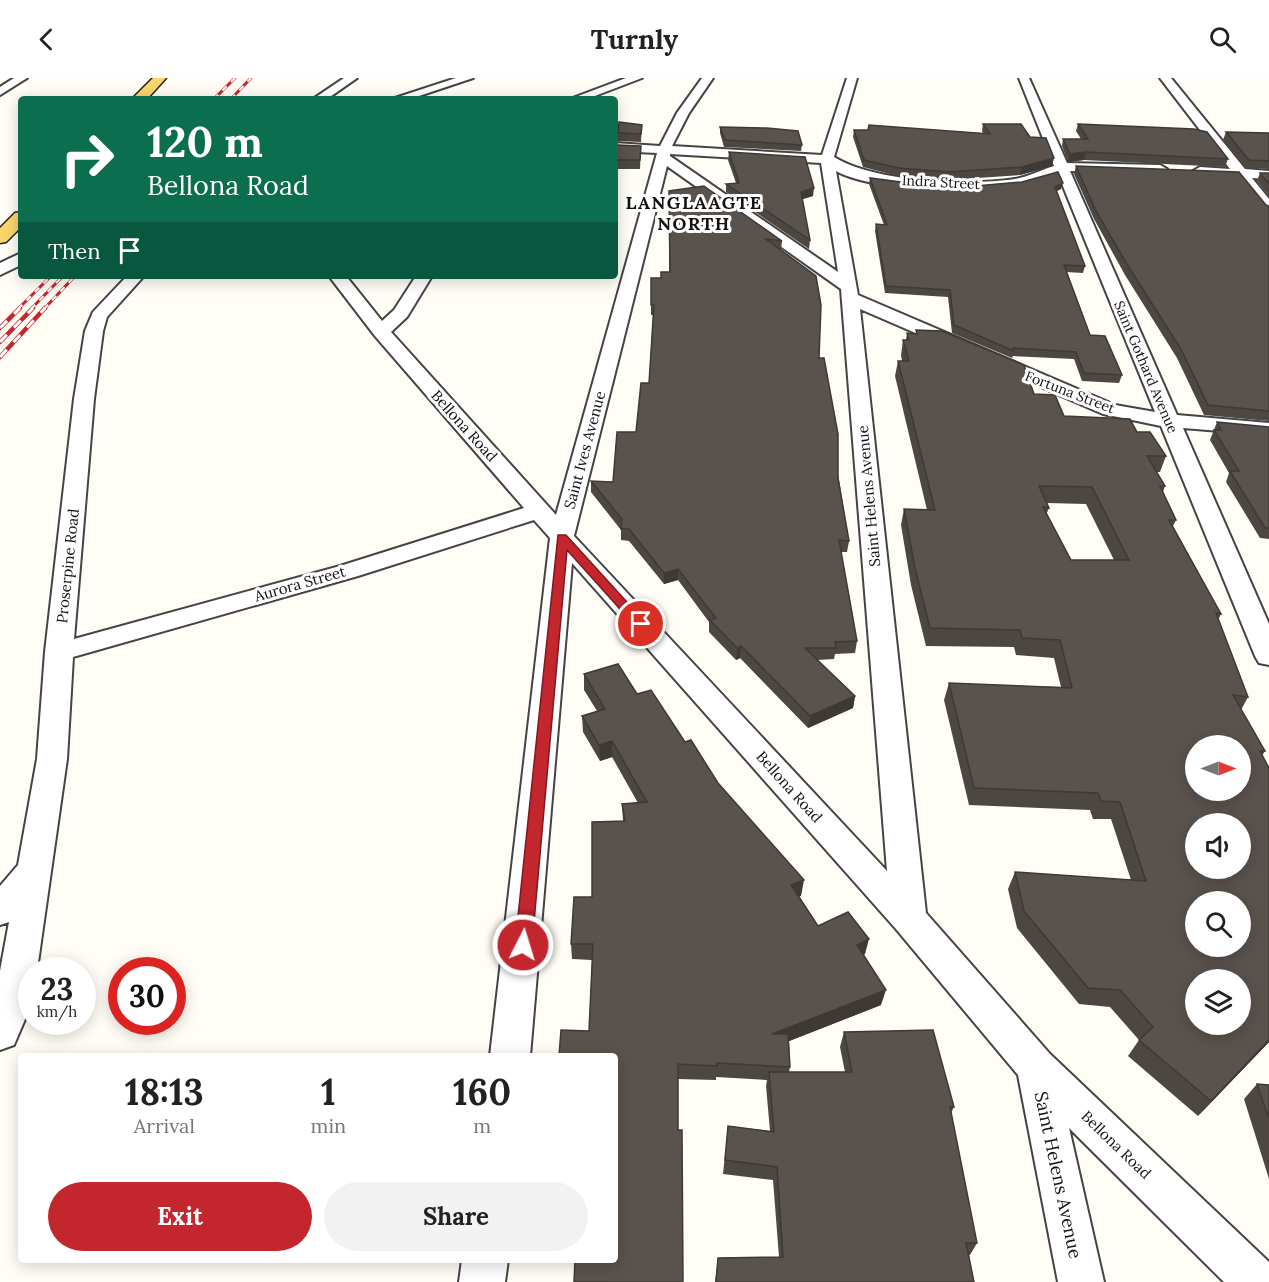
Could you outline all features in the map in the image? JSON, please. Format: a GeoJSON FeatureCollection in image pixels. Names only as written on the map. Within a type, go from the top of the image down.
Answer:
{"type":"FeatureCollection","features":[{"type":"Feature","properties":{"kind":"main road"},"geometry":{"type":"LineString","coordinates":[[142,96],[160,78]]}},
{"type":"Feature","properties":{"kind":"main road"},"geometry":{"type":"LineString","coordinates":[[0,238],[18,221]]}},
{"type":"Feature","properties":{"kind":"street"},"geometry":{"type":"LineString","coordinates":[[0,92],[22,78]]}},
{"type":"Feature","properties":{"kind":"street"},"geometry":{"type":"LineString","coordinates":[[323,96],[352,78]]}},
{"type":"Feature","properties":{"kind":"street"},"geometry":{"type":"LineString","coordinates":[[408,96],[468,78]]}},
{"type":"Feature","properties":{"kind":"street"},"geometry":{"type":"LineString","coordinates":[[585,96],[636,78]]}},
{"type":"Feature","properties":{"kind":"street","name":"Saint Ives Avenue"},"geometry":{"type":"LineString","coordinates":[[510,1053],[523,945],[562,537],[664,154],[677,122],[708,78]]}},
{"type":"Feature","properties":{"kind":"street","name":"Saint Helens Avenue"},"geometry":{"type":"LineString","coordinates":[[852,78],[827,159],[849,293],[909,918]]}},
{"type":"Feature","properties":{"kind":"street","name":"Saint Gothard Avenue"},"geometry":{"type":"LineString","coordinates":[[1024,78],[1269,656]]}},
{"type":"Feature","properties":{"kind":"street"},"geometry":{"type":"LineString","coordinates":[[1165,78],[1269,209]]}},
{"type":"Feature","properties":{"kind":"street","name":"Indra Street"},"geometry":{"type":"LineString","coordinates":[[618,147],[664,154],[827,159],[843,170],[905,181],[980,184],[1030,180],[1061,167],[1269,175]]}},
{"type":"Feature","properties":{"kind":"street","name":"Fortuna Street"},"geometry":{"type":"LineString","coordinates":[[664,154],[849,293],[1090,403],[1170,422],[1269,429]]}},
{"type":"Feature","properties":{"kind":"street"},"geometry":{"type":"LineString","coordinates":[[0,270],[18,260]]}},
{"type":"Feature","properties":{"kind":"street","name":"Proserpine Road"},"geometry":{"type":"LineString","coordinates":[[0,1032],[14,1000],[52,759],[59,652],[84,399],[95,324],[105,309],[133,279]]}},
{"type":"Feature","properties":{"kind":"street","name":"Bellona Road"},"geometry":{"type":"LineString","coordinates":[[339,279],[381,332],[562,537],[909,918],[1036,1067],[1257,1282]]}},
{"type":"Feature","properties":{"kind":"street"},"geometry":{"type":"LineString","coordinates":[[381,332],[401,313],[422,279]]}},
{"type":"Feature","properties":{"kind":"street","name":"Aurora Street"},"geometry":{"type":"LineString","coordinates":[[59,652],[349,570],[540,511]]}},
{"type":"Feature","properties":{"kind":"street"},"geometry":{"type":"LineString","coordinates":[[0,910],[33,872]]}},
{"type":"Feature","properties":{"kind":"street","name":"Saint Helens Avenue"},"geometry":{"type":"LineString","coordinates":[[1036,1067],[1081,1282]]}},
{"type":"Feature","properties":{"kind":"street"},"geometry":{"type":"LineString","coordinates":[[482,1282],[485,1263]]}},
{"type":"Feature","properties":{"kind":"building"},"geometry":{"type":"Polygon","coordinates":[[[619,122],[642,125],[641,134],[618,133],[619,122]]]}},
{"type":"Feature","properties":{"kind":"building"},"geometry":{"type":"Polygon","coordinates":[[[983,124],[1021,124],[1030,137],[1046,138],[1054,158],[1022,167],[949,172],[899,168],[864,160],[854,130],[868,130],[869,125],[990,134],[983,124]]]}},
{"type":"Feature","properties":{"kind":"building"},"geometry":{"type":"Polygon","coordinates":[[[1078,124],[1194,129],[1207,132],[1228,159],[1086,152],[1070,154],[1063,139],[1088,139],[1078,124]]]}},
{"type":"Feature","properties":{"kind":"building"},"geometry":{"type":"Polygon","coordinates":[[[720,127],[798,131],[802,145],[725,140],[720,127]]]}},
{"type":"Feature","properties":{"kind":"building"},"geometry":{"type":"Polygon","coordinates":[[[1226,132],[1269,133],[1269,161],[1249,160],[1226,132]]]}},
{"type":"Feature","properties":{"kind":"building"},"geometry":{"type":"Polygon","coordinates":[[[618,145],[641,146],[640,160],[618,160],[618,145]]]}},
{"type":"Feature","properties":{"kind":"building"},"geometry":{"type":"Polygon","coordinates":[[[729,152],[805,157],[814,188],[801,192],[810,240],[726,184],[739,183],[729,152]]]}},
{"type":"Feature","properties":{"kind":"building"},"geometry":{"type":"Polygon","coordinates":[[[1076,166],[1239,172],[1269,206],[1269,411],[1208,405],[1181,349],[1096,211],[1076,166]]]}},
{"type":"Feature","properties":{"kind":"building"},"geometry":{"type":"Polygon","coordinates":[[[1058,172],[1063,183],[1055,187],[1085,266],[1064,265],[1090,335],[1105,336],[1122,375],[1084,373],[1076,352],[1013,348],[1014,351],[954,325],[950,290],[886,286],[876,224],[887,225],[870,178],[924,185],[975,186],[1022,182],[1058,172]]]}},
{"type":"Feature","properties":{"kind":"building"},"geometry":{"type":"Polygon","coordinates":[[[1260,173],[1269,173],[1269,184],[1260,173]]]}},
{"type":"Feature","properties":{"kind":"building"},"geometry":{"type":"Polygon","coordinates":[[[704,186],[782,241],[766,239],[816,276],[821,305],[819,358],[824,358],[838,434],[838,478],[849,541],[839,540],[857,641],[835,642],[836,648],[805,648],[855,696],[810,716],[741,646],[737,648],[710,620],[716,618],[678,569],[664,573],[629,529],[621,529],[622,519],[591,481],[613,482],[617,432],[636,432],[641,383],[649,383],[654,305],[651,305],[651,278],[661,278],[661,272],[670,272],[669,191],[704,186]]]}},
{"type":"Feature","properties":{"kind":"building"},"geometry":{"type":"Polygon","coordinates":[[[916,330],[942,331],[1024,365],[1034,394],[1055,395],[1064,416],[1130,419],[1137,432],[1150,432],[1166,456],[1147,456],[1165,486],[1160,486],[1176,520],[1169,520],[1221,614],[1216,613],[1248,697],[1233,695],[1265,751],[1260,751],[1269,768],[1269,1040],[1211,1101],[1139,1040],[1153,1027],[1120,990],[1088,988],[1024,911],[1015,872],[1146,881],[1120,802],[1101,801],[1098,793],[974,788],[949,683],[1072,688],[1060,640],[1022,638],[1020,630],[930,628],[915,568],[904,509],[935,510],[898,361],[909,361],[903,340],[909,340],[907,333],[917,334],[916,330]],[[1039,486],[1049,508],[1043,507],[1071,560],[1129,560],[1092,487],[1039,486]]]}},
{"type":"Feature","properties":{"kind":"building"},"geometry":{"type":"Polygon","coordinates":[[[1217,422],[1269,427],[1269,528],[1265,528],[1230,471],[1239,471],[1214,430],[1221,430],[1217,422]]]}},
{"type":"Feature","properties":{"kind":"building"},"geometry":{"type":"Polygon","coordinates":[[[618,664],[637,694],[651,690],[685,742],[691,740],[718,783],[804,880],[791,885],[818,926],[848,912],[869,939],[857,945],[886,990],[772,1034],[788,1034],[790,1067],[717,1063],[717,1066],[678,1064],[678,1130],[682,1130],[683,1282],[574,1282],[575,1263],[618,1263],[618,1053],[559,1053],[561,1030],[589,1031],[593,944],[571,944],[574,897],[592,897],[592,822],[625,821],[622,804],[647,802],[612,741],[599,745],[582,716],[605,709],[584,674],[618,664]]]}},
{"type":"Feature","properties":{"kind":"building"},"geometry":{"type":"Polygon","coordinates":[[[933,1030],[954,1107],[950,1107],[977,1243],[966,1243],[974,1282],[716,1282],[718,1258],[783,1257],[777,1167],[725,1160],[728,1126],[774,1132],[769,1072],[852,1072],[844,1032],[933,1030]]]}},
{"type":"Feature","properties":{"kind":"building"},"geometry":{"type":"Polygon","coordinates":[[[1257,1084],[1269,1085],[1269,1119],[1257,1084]]]}},
{"type":"Feature","properties":{"kind":"railway"},"geometry":{"type":"LineString","coordinates":[[217,96],[235,78]]}},
{"type":"Feature","properties":{"kind":"railway"},"geometry":{"type":"LineString","coordinates":[[234,96],[251,78]]}},
{"type":"Feature","properties":{"kind":"railway"},"geometry":{"type":"LineString","coordinates":[[18,309],[48,279]]}},
{"type":"Feature","properties":{"kind":"railway"},"geometry":{"type":"LineString","coordinates":[[31,309],[60,279]]}},
{"type":"Feature","properties":{"kind":"railway"},"geometry":{"type":"LineString","coordinates":[[44,309],[72,279]]}},
{"type":"Feature","properties":{"kind":"railway"},"geometry":{"type":"LineString","coordinates":[[0,328],[20,308]]}},
{"type":"Feature","properties":{"kind":"railway"},"geometry":{"type":"LineString","coordinates":[[0,342],[33,308]]}},
{"type":"Feature","properties":{"kind":"railway"},"geometry":{"type":"LineString","coordinates":[[0,357],[45,308]]}},
{"type":"Feature","properties":{"kind":"district","name":"LANGLAAGTE NORTH"},"geometry":{"type":"Point","coordinates":[694,213]}},
{"type":"Feature","properties":{"kind":"route"},"geometry":{"type":"LineString","coordinates":[[523,945],[562,537],[641,624]]}}]}
